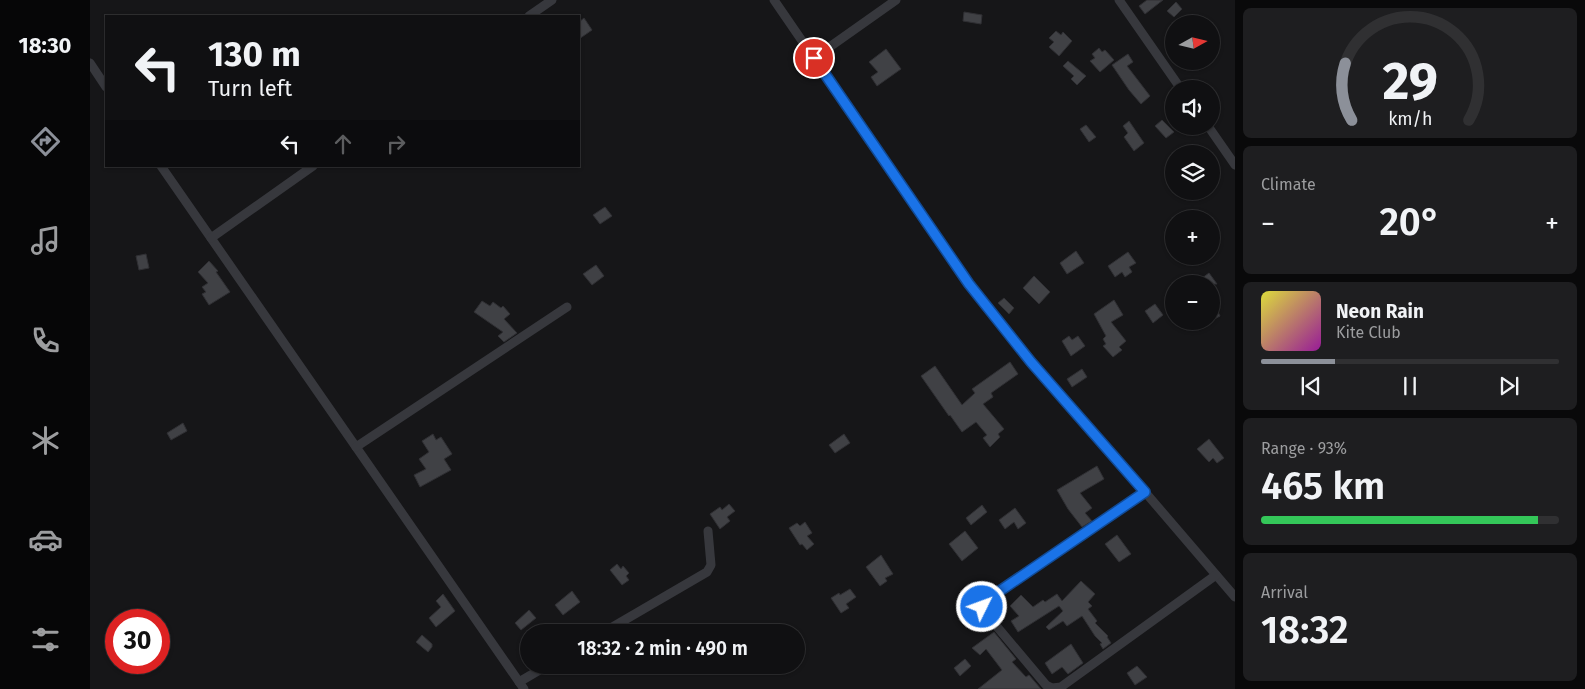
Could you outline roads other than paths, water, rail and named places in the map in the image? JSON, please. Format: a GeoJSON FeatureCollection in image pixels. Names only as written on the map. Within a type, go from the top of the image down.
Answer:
{"type":"FeatureCollection","features":[{"type":"Feature","properties":{"kind":"street"},"geometry":{"type":"LineString","coordinates":[[530,15],[552,0]]}},
{"type":"Feature","properties":{"kind":"street"},"geometry":{"type":"LineString","coordinates":[[774,0],[969,284],[1031,362],[1235,597]]}},
{"type":"Feature","properties":{"kind":"street"},"geometry":{"type":"LineString","coordinates":[[814,58],[896,0]]}},
{"type":"Feature","properties":{"kind":"street"},"geometry":{"type":"LineString","coordinates":[[1118,0],[1175,80]]}},
{"type":"Feature","properties":{"kind":"street"},"geometry":{"type":"LineString","coordinates":[[90,63],[105,86]]}},
{"type":"Feature","properties":{"kind":"street"},"geometry":{"type":"LineString","coordinates":[[1214,135],[1235,165]]}},
{"type":"Feature","properties":{"kind":"street"},"geometry":{"type":"LineString","coordinates":[[162,167],[522,685],[536,674]]}},
{"type":"Feature","properties":{"kind":"street"},"geometry":{"type":"LineString","coordinates":[[211,238],[312,167]]}},
{"type":"Feature","properties":{"kind":"street"},"geometry":{"type":"LineString","coordinates":[[356,447],[567,307]]}},
{"type":"Feature","properties":{"kind":"street"},"geometry":{"type":"LineString","coordinates":[[1145,492],[982,605],[983,610],[1046,685],[1052,688],[1061,687],[1216,575]]}},
{"type":"Feature","properties":{"kind":"street"},"geometry":{"type":"LineString","coordinates":[[618,624],[707,572],[711,565],[708,531]]}}]}
